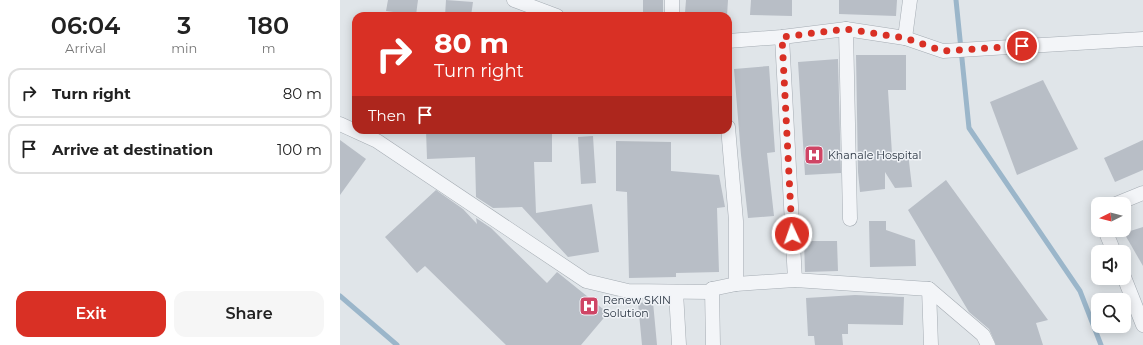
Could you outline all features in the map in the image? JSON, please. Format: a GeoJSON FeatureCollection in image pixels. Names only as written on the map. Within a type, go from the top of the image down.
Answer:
{"type":"FeatureCollection","features":[{"type":"Feature","properties":{"kind":"street"},"geometry":{"type":"LineString","coordinates":[[514,0],[546,12]]}},
{"type":"Feature","properties":{"kind":"street"},"geometry":{"type":"LineString","coordinates":[[672,0],[672,12]]}},
{"type":"Feature","properties":{"kind":"street"},"geometry":{"type":"LineString","coordinates":[[905,38],[910,0]]}},
{"type":"Feature","properties":{"kind":"street"},"geometry":{"type":"LineString","coordinates":[[846,29],[850,219]]}},
{"type":"Feature","properties":{"kind":"street"},"geometry":{"type":"LineString","coordinates":[[732,41],[782,37],[846,29],[905,38],[943,51],[1143,39]]}},
{"type":"Feature","properties":{"kind":"street"},"geometry":{"type":"LineString","coordinates":[[782,37],[795,280]]}},
{"type":"Feature","properties":{"kind":"street"},"geometry":{"type":"LineString","coordinates":[[340,124],[352,130]]}},
{"type":"Feature","properties":{"kind":"street"},"geometry":{"type":"LineString","coordinates":[[362,134],[377,141],[586,281],[628,291],[710,292],[712,289],[736,284],[795,280],[929,289],[983,335],[988,345]]}},
{"type":"Feature","properties":{"kind":"street"},"geometry":{"type":"LineString","coordinates":[[729,134],[736,221],[736,284]]}},
{"type":"Feature","properties":{"kind":"street"},"geometry":{"type":"LineString","coordinates":[[1131,198],[1143,193]]}},
{"type":"Feature","properties":{"kind":"street"},"geometry":{"type":"LineString","coordinates":[[1128,285],[1139,304],[1143,324]]}},
{"type":"Feature","properties":{"kind":"street"},"geometry":{"type":"LineString","coordinates":[[712,289],[713,345]]}},
{"type":"Feature","properties":{"kind":"street"},"geometry":{"type":"LineString","coordinates":[[929,289],[931,345]]}},
{"type":"Feature","properties":{"kind":"street"},"geometry":{"type":"LineString","coordinates":[[676,292],[680,345]]}},
{"type":"Feature","properties":{"kind":"building"},"geometry":{"type":"Polygon","coordinates":[[[388,0],[418,0],[416,12],[386,11],[388,0]]]}},
{"type":"Feature","properties":{"kind":"building"},"geometry":{"type":"Polygon","coordinates":[[[446,0],[473,2],[472,12],[445,12],[446,0]]]}},
{"type":"Feature","properties":{"kind":"building"},"geometry":{"type":"Polygon","coordinates":[[[643,0],[663,0],[663,12],[643,12],[643,0]]]}},
{"type":"Feature","properties":{"kind":"building"},"geometry":{"type":"Polygon","coordinates":[[[686,0],[728,0],[727,12],[685,12],[686,0]]]}},
{"type":"Feature","properties":{"kind":"building"},"geometry":{"type":"Polygon","coordinates":[[[751,0],[792,0],[792,16],[750,15],[751,0]]]}},
{"type":"Feature","properties":{"kind":"building"},"geometry":{"type":"Polygon","coordinates":[[[839,0],[897,0],[896,16],[839,14],[839,0]]]}},
{"type":"Feature","properties":{"kind":"building"},"geometry":{"type":"Polygon","coordinates":[[[856,55],[906,55],[906,90],[888,90],[892,154],[908,153],[912,187],[895,188],[885,172],[885,189],[860,192],[858,172],[856,55]]]}},
{"type":"Feature","properties":{"kind":"building"},"geometry":{"type":"Polygon","coordinates":[[[838,59],[841,173],[805,175],[798,62],[838,59]]]}},
{"type":"Feature","properties":{"kind":"building"},"geometry":{"type":"Polygon","coordinates":[[[769,66],[775,152],[767,153],[774,216],[748,218],[734,69],[769,66]]]}},
{"type":"Feature","properties":{"kind":"building"},"geometry":{"type":"Polygon","coordinates":[[[1043,80],[1078,149],[1017,175],[990,102],[1043,80]]]}},
{"type":"Feature","properties":{"kind":"building"},"geometry":{"type":"Polygon","coordinates":[[[426,134],[552,134],[552,162],[534,162],[536,213],[592,204],[599,252],[568,257],[522,207],[493,208],[476,197],[475,157],[427,159],[426,134]]]}},
{"type":"Feature","properties":{"kind":"building"},"geometry":{"type":"Polygon","coordinates":[[[593,136],[596,183],[581,184],[578,137],[593,136]]]}},
{"type":"Feature","properties":{"kind":"building"},"geometry":{"type":"Polygon","coordinates":[[[340,140],[366,159],[340,195],[340,140]]]}},
{"type":"Feature","properties":{"kind":"building"},"geometry":{"type":"Polygon","coordinates":[[[1143,140],[1143,170],[1115,182],[1104,158],[1143,140]]]}},
{"type":"Feature","properties":{"kind":"building"},"geometry":{"type":"Polygon","coordinates":[[[616,141],[671,142],[671,171],[719,175],[725,207],[717,208],[719,272],[676,273],[676,277],[629,278],[627,192],[616,191],[616,141]]]}},
{"type":"Feature","properties":{"kind":"building"},"geometry":{"type":"Polygon","coordinates":[[[946,180],[1048,320],[1036,323],[1043,345],[996,345],[989,329],[969,312],[908,210],[946,180]]]}},
{"type":"Feature","properties":{"kind":"building"},"geometry":{"type":"Polygon","coordinates":[[[436,190],[463,209],[477,224],[476,218],[491,228],[547,283],[557,272],[608,313],[581,345],[506,345],[425,266],[417,273],[385,237],[436,190]]]}},
{"type":"Feature","properties":{"kind":"building"},"geometry":{"type":"Polygon","coordinates":[[[869,221],[886,221],[886,230],[915,240],[916,266],[870,267],[869,221]]]}},
{"type":"Feature","properties":{"kind":"building"},"geometry":{"type":"Polygon","coordinates":[[[1143,227],[1143,266],[1126,237],[1131,237],[1131,231],[1143,227]]]}},
{"type":"Feature","properties":{"kind":"building"},"geometry":{"type":"Polygon","coordinates":[[[804,241],[837,241],[838,271],[805,272],[804,241]]]}},
{"type":"Feature","properties":{"kind":"building"},"geometry":{"type":"Polygon","coordinates":[[[855,295],[904,297],[903,325],[848,324],[848,334],[842,334],[843,345],[815,345],[814,336],[808,336],[806,298],[855,295]]]}},
{"type":"Feature","properties":{"kind":"building"},"geometry":{"type":"Polygon","coordinates":[[[653,302],[657,345],[642,345],[638,303],[653,302]]]}},
{"type":"Feature","properties":{"kind":"waterway"},"geometry":{"type":"LineString","coordinates":[[956,0],[969,128],[1080,291],[1101,345]]}},
{"type":"Feature","properties":{"kind":"waterway"},"geometry":{"type":"LineString","coordinates":[[340,296],[397,345]]}},
{"type":"Feature","properties":{"kind":"place","name":"Khanale Hospital"},"geometry":{"type":"Point","coordinates":[814,155]}},
{"type":"Feature","properties":{"kind":"place","name":"Renew SKIN Solution"},"geometry":{"type":"Point","coordinates":[589,306]}},
{"type":"Feature","properties":{"kind":"route"},"geometry":{"type":"LineString","coordinates":[[792,234],[782,37],[846,29],[905,38],[943,51],[1022,46]]}}]}
